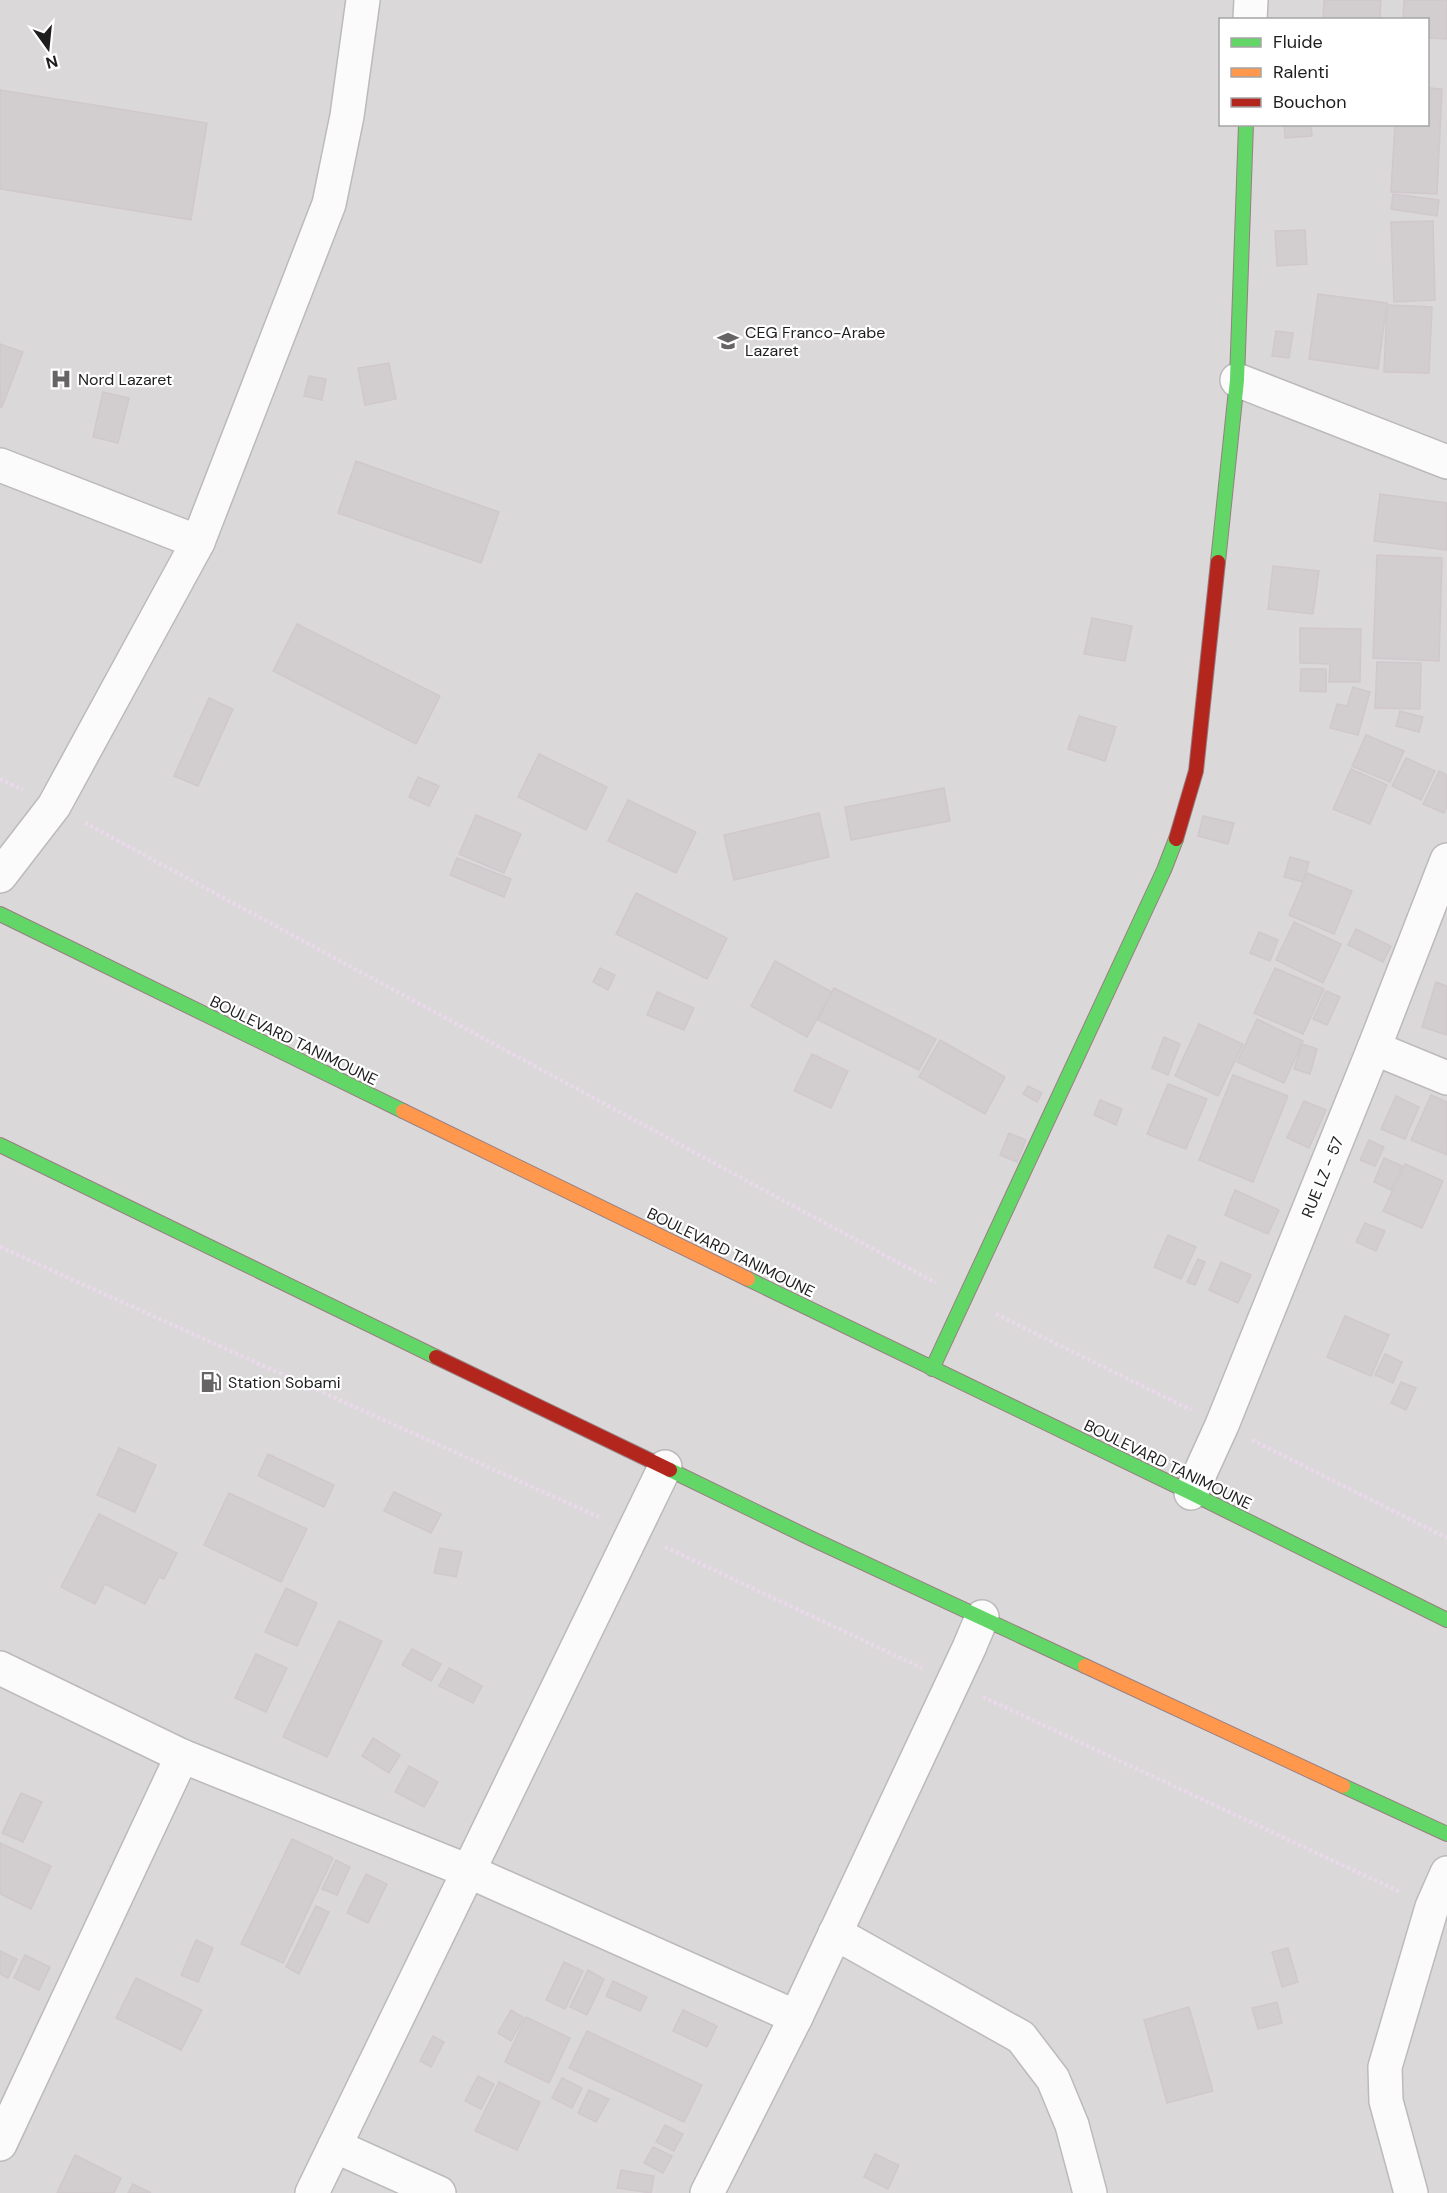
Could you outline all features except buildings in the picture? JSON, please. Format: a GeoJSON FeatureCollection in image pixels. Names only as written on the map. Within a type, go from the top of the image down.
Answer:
{"type":"FeatureCollection","features":[{"type":"Feature","properties":{"kind":"main road"},"geometry":{"type":"LineString","coordinates":[[932,1369],[1164,870],[1183,820],[1196,771],[1237,380],[1246,126]]}},
{"type":"Feature","properties":{"kind":"main road","name":"BOULEVARD TANIMOUNE"},"geometry":{"type":"LineString","coordinates":[[0,914],[1191,1493],[1447,1620]]}},
{"type":"Feature","properties":{"kind":"main road"},"geometry":{"type":"LineString","coordinates":[[0,1145],[808,1537],[1447,1834]]}},
{"type":"Feature","properties":{"kind":"street"},"geometry":{"type":"LineString","coordinates":[[0,876],[54,806],[198,542],[329,204],[347,116],[363,0]]}},
{"type":"Feature","properties":{"kind":"street"},"geometry":{"type":"LineString","coordinates":[[1250,18],[1251,0]]}},
{"type":"Feature","properties":{"kind":"street"},"geometry":{"type":"LineString","coordinates":[[1237,380],[1447,462]]}},
{"type":"Feature","properties":{"kind":"street"},"geometry":{"type":"LineString","coordinates":[[0,465],[198,542]]}},
{"type":"Feature","properties":{"kind":"street","name":"RUE LZ - 57"},"geometry":{"type":"LineString","coordinates":[[1191,1493],[1222,1425],[1447,860]]}},
{"type":"Feature","properties":{"kind":"street"},"geometry":{"type":"LineString","coordinates":[[1374,1048],[1447,1078]]}},
{"type":"Feature","properties":{"kind":"street"},"geometry":{"type":"LineString","coordinates":[[312,2193],[665,1467]]}},
{"type":"Feature","properties":{"kind":"street"},"geometry":{"type":"LineString","coordinates":[[707,2193],[796,2017],[982,1617]]}},
{"type":"Feature","properties":{"kind":"street"},"geometry":{"type":"LineString","coordinates":[[0,1668],[182,1756],[468,1871],[796,2017]]}},
{"type":"Feature","properties":{"kind":"street"},"geometry":{"type":"LineString","coordinates":[[0,2145],[182,1756]]}},
{"type":"Feature","properties":{"kind":"street"},"geometry":{"type":"LineString","coordinates":[[1411,2193],[1386,2101],[1385,2067],[1432,1907],[1447,1873]]}},
{"type":"Feature","properties":{"kind":"street"},"geometry":{"type":"LineString","coordinates":[[835,1933],[1020,2037],[1053,2079],[1072,2125],[1090,2193]]}},
{"type":"Feature","properties":{"kind":"street"},"geometry":{"type":"LineString","coordinates":[[335,2146],[439,2193]]}},
{"type":"Feature","properties":{"kind":"path"},"geometry":{"type":"LineString","coordinates":[[0,779],[54,806],[966,1299],[1447,1538]]}},
{"type":"Feature","properties":{"kind":"path"},"geometry":{"type":"LineString","coordinates":[[0,1247],[634,1533],[1432,1907]]}},
{"type":"Feature","properties":{"kind":"shaded area"},"geometry":{"type":"Polygon","coordinates":[[[0,0],[1447,0],[1447,2193],[0,2193],[0,0]]]}},
{"type":"Feature","properties":{"kind":"traffic: fast"},"geometry":{"type":"LineString","coordinates":[[1218,562],[1237,380],[1246,126]]}},
{"type":"Feature","properties":{"kind":"traffic: fast"},"geometry":{"type":"LineString","coordinates":[[932,1369],[1164,870],[1176,839]]}},
{"type":"Feature","properties":{"kind":"traffic: fast"},"geometry":{"type":"LineString","coordinates":[[0,914],[403,1111]]}},
{"type":"Feature","properties":{"kind":"traffic: fast"},"geometry":{"type":"LineString","coordinates":[[0,1145],[436,1357]]}},
{"type":"Feature","properties":{"kind":"traffic: fast"},"geometry":{"type":"LineString","coordinates":[[748,1279],[1191,1493],[1447,1620]]}},
{"type":"Feature","properties":{"kind":"traffic: fast"},"geometry":{"type":"LineString","coordinates":[[670,1470],[1085,1666]]}},
{"type":"Feature","properties":{"kind":"traffic: fast"},"geometry":{"type":"LineString","coordinates":[[1343,1786],[1447,1834]]}},
{"type":"Feature","properties":{"kind":"traffic: slow"},"geometry":{"type":"LineString","coordinates":[[403,1111],[748,1279]]}},
{"type":"Feature","properties":{"kind":"traffic: slow"},"geometry":{"type":"LineString","coordinates":[[1085,1666],[1343,1786]]}},
{"type":"Feature","properties":{"kind":"traffic: jam"},"geometry":{"type":"LineString","coordinates":[[1176,839],[1196,771],[1218,562]]}},
{"type":"Feature","properties":{"kind":"traffic: jam"},"geometry":{"type":"LineString","coordinates":[[436,1357],[670,1470]]}},
{"type":"Feature","properties":{"kind":"place","name":"CEG Franco-Arabe Lazaret"},"geometry":{"type":"Point","coordinates":[728,341]}},
{"type":"Feature","properties":{"kind":"place","name":"Nord Lazaret"},"geometry":{"type":"Point","coordinates":[61,379]}},
{"type":"Feature","properties":{"kind":"place","name":"Station Sobami"},"geometry":{"type":"Point","coordinates":[211,1382]}}]}
